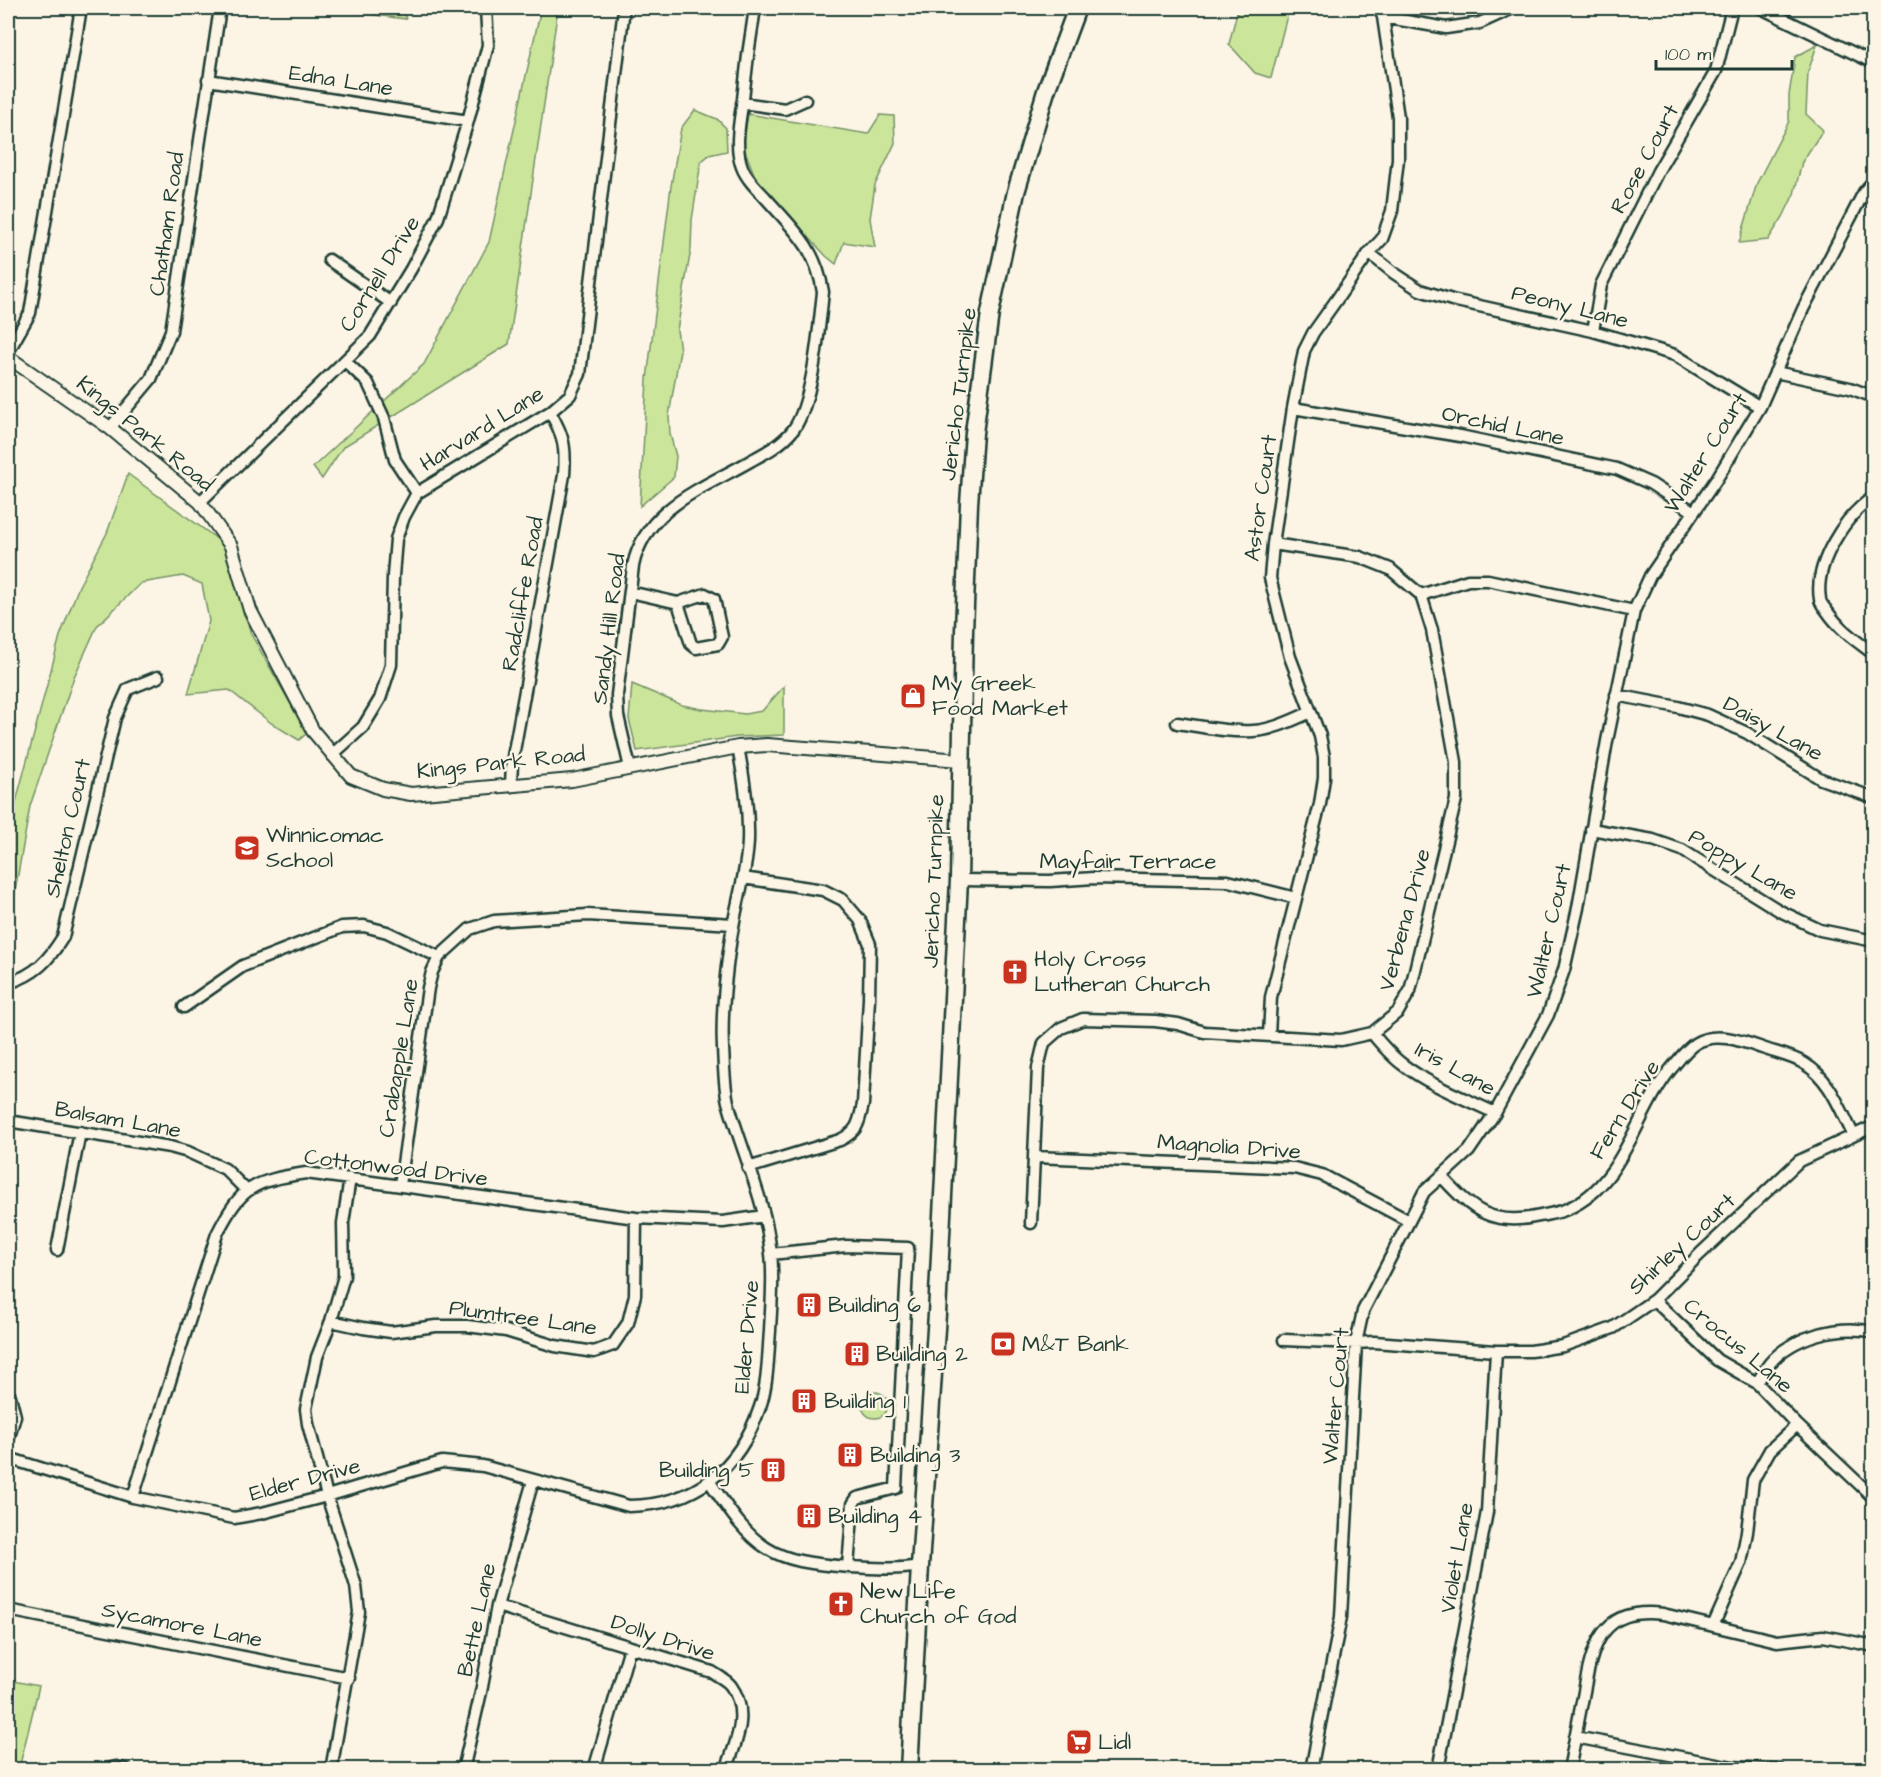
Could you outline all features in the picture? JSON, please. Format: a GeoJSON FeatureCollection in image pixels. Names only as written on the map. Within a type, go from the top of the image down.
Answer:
{"type":"FeatureCollection","features":[{"type":"Feature","properties":{"kind":"main road","name":"Jericho Turnpike"},"geometry":{"type":"LineString","coordinates":[[909,1770],[937,1314],[958,880],[969,504],[974,432],[980,377],[996,282],[1016,192],[1046,91],[1077,8]]}},
{"type":"Feature","properties":{"kind":"street"},"geometry":{"type":"LineString","coordinates":[[8,352],[30,313],[81,8]]}},
{"type":"Feature","properties":{"kind":"street","name":"Chatham Road"},"geometry":{"type":"LineString","coordinates":[[110,428],[151,379],[171,331],[220,8]]}},
{"type":"Feature","properties":{"kind":"street","name":"Cornell Drive"},"geometry":{"type":"LineString","coordinates":[[200,502],[370,336],[411,269],[438,218],[468,121],[488,45],[486,8]]}},
{"type":"Feature","properties":{"kind":"street","name":"Harvard Lane"},"geometry":{"type":"LineString","coordinates":[[332,755],[363,727],[380,699],[391,665],[396,539],[404,517],[417,493],[550,412],[570,395],[580,374],[624,8]]}},
{"type":"Feature","properties":{"kind":"street","name":"Sandy Hill Road"},"geometry":{"type":"LineString","coordinates":[[630,768],[618,716],[617,695],[636,553],[643,536],[670,507],[776,447],[794,429],[807,396],[823,292],[821,277],[805,242],[743,170],[739,149],[739,117],[755,8]]}},
{"type":"Feature","properties":{"kind":"street"},"geometry":{"type":"LineString","coordinates":[[1381,12],[1446,28],[1480,23],[1513,8]]}},
{"type":"Feature","properties":{"kind":"street","name":"Rose Court"},"geometry":{"type":"LineString","coordinates":[[1593,331],[1602,285],[1658,171],[1716,71],[1732,8]]}},
{"type":"Feature","properties":{"kind":"street"},"geometry":{"type":"LineString","coordinates":[[1761,8],[1874,63]]}},
{"type":"Feature","properties":{"kind":"street","name":"Astor Court"},"geometry":{"type":"LineString","coordinates":[[1269,1035],[1271,997],[1320,804],[1324,778],[1324,757],[1320,736],[1290,657],[1270,578],[1273,544],[1293,408],[1304,351],[1313,333],[1382,239],[1392,211],[1398,159],[1398,117],[1381,12]]}},
{"type":"Feature","properties":{"kind":"street","name":"Edna Lane"},"geometry":{"type":"LineString","coordinates":[[208,80],[468,121]]}},
{"type":"Feature","properties":{"kind":"street"},"geometry":{"type":"LineString","coordinates":[[742,103],[785,109],[805,100]]}},
{"type":"Feature","properties":{"kind":"street","name":"Walter Court"},"geometry":{"type":"LineString","coordinates":[[1311,1770],[1341,1617],[1356,1343],[1363,1311],[1424,1192],[1469,1151],[1495,1113],[1548,1015],[1560,982],[1578,908],[1616,695],[1635,611],[1650,576],[1716,480],[1760,406],[1803,309],[1864,192],[1874,180]]}},
{"type":"Feature","properties":{"kind":"street","name":"Peony Lane"},"geometry":{"type":"LineString","coordinates":[[1369,254],[1420,290],[1452,300],[1593,331],[1675,355],[1760,406]]}},
{"type":"Feature","properties":{"kind":"street"},"geometry":{"type":"LineString","coordinates":[[329,260],[391,303]]}},
{"type":"Feature","properties":{"kind":"street","name":"Kings Park Road"},"geometry":{"type":"LineString","coordinates":[[8,357],[110,428],[200,502],[231,546],[250,610],[313,731],[351,776],[384,789],[411,794],[572,780],[738,747],[767,745],[961,760]]}},
{"type":"Feature","properties":{"kind":"street"},"geometry":{"type":"LineString","coordinates":[[345,362],[368,383],[384,418],[395,460],[417,493]]}},
{"type":"Feature","properties":{"kind":"street"},"geometry":{"type":"LineString","coordinates":[[1775,372],[1850,388],[1874,397]]}},
{"type":"Feature","properties":{"kind":"street","name":"Orchid Lane"},"geometry":{"type":"LineString","coordinates":[[1293,408],[1460,436],[1617,470],[1651,484],[1694,512]]}},
{"type":"Feature","properties":{"kind":"street","name":"Radcliffe Road"},"geometry":{"type":"LineString","coordinates":[[511,786],[512,762],[564,475],[566,451],[559,428],[550,412]]}},
{"type":"Feature","properties":{"kind":"street"},"geometry":{"type":"LineString","coordinates":[[1874,497],[1862,505],[1837,536],[1822,569],[1820,600],[1839,628],[1874,654]]}},
{"type":"Feature","properties":{"kind":"street"},"geometry":{"type":"LineString","coordinates":[[1273,544],[1360,557],[1390,569],[1421,595],[1468,580],[1488,580],[1635,611]]}},
{"type":"Feature","properties":{"kind":"street"},"geometry":{"type":"LineString","coordinates":[[630,592],[678,603],[705,594],[714,599],[722,637],[718,644],[693,647],[689,641],[678,603]]}},
{"type":"Feature","properties":{"kind":"street","name":"Verbena Drive"},"geometry":{"type":"LineString","coordinates":[[1031,1223],[1038,1068],[1044,1043],[1061,1028],[1083,1019],[1155,1021],[1178,1024],[1204,1032],[1341,1040],[1372,1033],[1398,1012],[1410,991],[1456,799],[1456,762],[1445,697],[1432,630],[1421,595]]}},
{"type":"Feature","properties":{"kind":"street","name":"Shelton Court"},"geometry":{"type":"LineString","coordinates":[[8,983],[25,978],[49,959],[63,937],[115,718],[128,689],[158,677]]}},
{"type":"Feature","properties":{"kind":"street","name":"Daisy Lane"},"geometry":{"type":"LineString","coordinates":[[1616,695],[1678,706],[1708,715],[1747,733],[1821,778],[1874,798]]}},
{"type":"Feature","properties":{"kind":"street"},"geometry":{"type":"LineString","coordinates":[[1177,723],[1226,730],[1253,731],[1281,724],[1311,712]]}},
{"type":"Feature","properties":{"kind":"street","name":"Elder Drive"},"geometry":{"type":"LineString","coordinates":[[8,1458],[133,1497],[234,1518],[327,1496],[442,1462],[483,1466],[630,1506],[654,1505],[681,1497],[710,1482],[742,1448],[761,1406],[768,1361],[772,1290],[771,1254],[764,1216],[728,1099],[723,1045],[733,924],[748,843],[748,801],[738,747]]}},
{"type":"Feature","properties":{"kind":"street","name":"Poppy Lane"},"geometry":{"type":"LineString","coordinates":[[1591,829],[1653,840],[1682,850],[1780,911],[1820,930],[1874,941]]}},
{"type":"Feature","properties":{"kind":"street"},"geometry":{"type":"LineString","coordinates":[[743,878],[823,890],[843,900],[860,920],[870,944],[869,999],[859,1121],[852,1133],[840,1140],[748,1168]]}},
{"type":"Feature","properties":{"kind":"street","name":"Mayfair Terrace"},"geometry":{"type":"LineString","coordinates":[[958,880],[1050,881],[1094,878],[1228,881],[1296,898]]}},
{"type":"Feature","properties":{"kind":"street","name":"Crabapple Lane"},"geometry":{"type":"LineString","coordinates":[[400,1185],[428,988],[439,957],[470,929],[494,921],[588,915],[733,924]]}},
{"type":"Feature","properties":{"kind":"street"},"geometry":{"type":"LineString","coordinates":[[184,1007],[243,966],[342,927],[364,926],[387,932],[439,957]]}},
{"type":"Feature","properties":{"kind":"street","name":"Iris Lane"},"geometry":{"type":"LineString","coordinates":[[1372,1033],[1403,1065],[1495,1113]]}},
{"type":"Feature","properties":{"kind":"street","name":"Fern Drive"},"geometry":{"type":"LineString","coordinates":[[1442,1177],[1464,1202],[1486,1215],[1509,1220],[1567,1209],[1598,1189],[1621,1156],[1664,1077],[1681,1057],[1696,1042],[1720,1036],[1751,1044],[1804,1063],[1824,1079],[1853,1134]]}},
{"type":"Feature","properties":{"kind":"street","name":"Balsam Lane"},"geometry":{"type":"LineString","coordinates":[[8,1121],[188,1152],[225,1169],[246,1190]]}},
{"type":"Feature","properties":{"kind":"street","name":"Shirley Court"},"geometry":{"type":"LineString","coordinates":[[1284,1340],[1374,1342],[1496,1351],[1531,1351],[1563,1346],[1613,1328],[1654,1300],[1799,1161],[1874,1126]]}},
{"type":"Feature","properties":{"kind":"street"},"geometry":{"type":"LineString","coordinates":[[57,1250],[80,1132]]}},
{"type":"Feature","properties":{"kind":"street","name":"Magnolia Drive"},"geometry":{"type":"LineString","coordinates":[[1035,1157],[1294,1168],[1322,1174],[1409,1221]]}},
{"type":"Feature","properties":{"kind":"street","name":"Cottonwood Drive"},"geometry":{"type":"LineString","coordinates":[[133,1497],[217,1234],[230,1209],[246,1190],[275,1178],[306,1173],[636,1218],[723,1222],[764,1216]]}},
{"type":"Feature","properties":{"kind":"street"},"geometry":{"type":"LineString","coordinates":[[331,1770],[359,1612],[356,1586],[327,1496],[306,1408],[317,1357],[331,1321],[344,1276],[343,1224],[350,1178]]}},
{"type":"Feature","properties":{"kind":"street","name":"Plumtree Lane"},"geometry":{"type":"LineString","coordinates":[[331,1321],[391,1332],[436,1326],[467,1326],[506,1331],[555,1346],[594,1352],[613,1346],[628,1323],[635,1295],[636,1218]]}},
{"type":"Feature","properties":{"kind":"street"},"geometry":{"type":"LineString","coordinates":[[771,1254],[846,1246],[908,1248],[896,1488],[857,1498],[853,1504],[848,1567]]}},
{"type":"Feature","properties":{"kind":"street","name":"Crocus Lane"},"geometry":{"type":"LineString","coordinates":[[1654,1300],[1717,1360],[1757,1383],[1797,1425],[1874,1498]]}},
{"type":"Feature","properties":{"kind":"street"},"geometry":{"type":"LineString","coordinates":[[1757,1383],[1771,1362],[1794,1344],[1829,1331],[1866,1330],[1874,1332]]}},
{"type":"Feature","properties":{"kind":"street","name":"Violet Lane"},"geometry":{"type":"LineString","coordinates":[[1438,1770],[1487,1512],[1496,1351]]}},
{"type":"Feature","properties":{"kind":"street"},"geometry":{"type":"LineString","coordinates":[[8,1441],[15,1416],[10,1396]]}},
{"type":"Feature","properties":{"kind":"street"},"geometry":{"type":"LineString","coordinates":[[1713,1626],[1741,1563],[1753,1480],[1770,1450],[1797,1425]]}},
{"type":"Feature","properties":{"kind":"street","name":"Bette Lane"},"geometry":{"type":"LineString","coordinates":[[463,1770],[479,1704],[497,1606],[533,1481]]}},
{"type":"Feature","properties":{"kind":"street"},"geometry":{"type":"LineString","coordinates":[[710,1482],[745,1530],[772,1553],[812,1565],[902,1569],[920,1566]]}},
{"type":"Feature","properties":{"kind":"street","name":"Dolly Drive"},"geometry":{"type":"LineString","coordinates":[[497,1606],[712,1672],[730,1685],[741,1705],[739,1733],[726,1770]]}},
{"type":"Feature","properties":{"kind":"street","name":"Sycamore Lane"},"geometry":{"type":"LineString","coordinates":[[8,1610],[349,1678]]}},
{"type":"Feature","properties":{"kind":"street"},"geometry":{"type":"LineString","coordinates":[[1569,1770],[1594,1646],[1601,1633],[1616,1620],[1646,1611],[1778,1641],[1822,1636],[1874,1646]]}},
{"type":"Feature","properties":{"kind":"street"},"geometry":{"type":"LineString","coordinates":[[594,1770],[630,1647]]}},
{"type":"Feature","properties":{"kind":"street"},"geometry":{"type":"LineString","coordinates":[[1575,1737],[1705,1766],[1780,1770]]}},
{"type":"Feature","properties":{"kind":"street"},"geometry":{"type":"LineString","coordinates":[[104,1770],[116,1767],[127,1770]]}},
{"type":"Feature","properties":{"kind":"green space"},"geometry":{"type":"Polygon","coordinates":[[[321,8],[402,8],[406,19],[327,9],[321,8]]]}},
{"type":"Feature","properties":{"kind":"green space"},"geometry":{"type":"Polygon","coordinates":[[[541,8],[558,8],[509,344],[343,447],[322,479],[313,467],[424,364],[489,242],[541,8]]]}},
{"type":"Feature","properties":{"kind":"green space"},"geometry":{"type":"Polygon","coordinates":[[[1238,8],[1289,8],[1271,78],[1255,73],[1229,44],[1238,8]]]}},
{"type":"Feature","properties":{"kind":"green space"},"geometry":{"type":"Polygon","coordinates":[[[1817,45],[1808,72],[1806,114],[1823,130],[1802,162],[1794,194],[1768,240],[1739,243],[1757,183],[1789,121],[1789,95],[1795,57],[1817,45]]]}},
{"type":"Feature","properties":{"kind":"green space"},"geometry":{"type":"Polygon","coordinates":[[[695,110],[717,119],[726,128],[727,151],[709,155],[701,162],[692,220],[691,249],[677,330],[680,350],[669,416],[670,434],[676,456],[674,477],[640,506],[647,379],[671,186],[681,128],[695,110]]]}},
{"type":"Feature","properties":{"kind":"green space"},"geometry":{"type":"Polygon","coordinates":[[[748,114],[868,134],[880,115],[894,116],[895,143],[875,185],[870,219],[875,247],[844,242],[836,264],[826,256],[756,179],[743,146],[748,114]]]}},
{"type":"Feature","properties":{"kind":"green space"},"geometry":{"type":"Polygon","coordinates":[[[128,474],[224,544],[251,634],[307,733],[299,740],[271,723],[229,690],[188,694],[209,621],[202,584],[183,576],[141,583],[97,626],[74,677],[30,806],[8,931],[8,832],[60,636],[79,586],[107,533],[128,474]]]}},
{"type":"Feature","properties":{"kind":"green space"},"geometry":{"type":"Polygon","coordinates":[[[632,684],[682,705],[745,714],[762,711],[784,686],[784,735],[737,737],[637,751],[629,719],[632,684]]]}},
{"type":"Feature","properties":{"kind":"green space"},"geometry":{"type":"Polygon","coordinates":[[[875,1392],[884,1396],[888,1405],[884,1414],[875,1418],[866,1414],[862,1405],[866,1396],[875,1392]]]}},
{"type":"Feature","properties":{"kind":"green space"},"geometry":{"type":"Polygon","coordinates":[[[8,1680],[39,1686],[19,1769],[8,1769],[8,1680]]]}},
{"type":"Feature","properties":{"kind":"place","name":"My Greek Food Market"},"geometry":{"type":"Point","coordinates":[913,696]}},
{"type":"Feature","properties":{"kind":"place","name":"Winnicomac School"},"geometry":{"type":"Point","coordinates":[247,848]}},
{"type":"Feature","properties":{"kind":"place","name":"Holy Cross Lutheran Church"},"geometry":{"type":"Point","coordinates":[1015,972]}},
{"type":"Feature","properties":{"kind":"place","name":"Building 6"},"geometry":{"type":"Point","coordinates":[809,1305]}},
{"type":"Feature","properties":{"kind":"place","name":"M&T Bank"},"geometry":{"type":"Point","coordinates":[1003,1344]}},
{"type":"Feature","properties":{"kind":"place","name":"Building 2"},"geometry":{"type":"Point","coordinates":[857,1354]}},
{"type":"Feature","properties":{"kind":"place","name":"Building 1"},"geometry":{"type":"Point","coordinates":[804,1401]}},
{"type":"Feature","properties":{"kind":"place","name":"Building 3"},"geometry":{"type":"Point","coordinates":[850,1455]}},
{"type":"Feature","properties":{"kind":"place","name":"Building 5"},"geometry":{"type":"Point","coordinates":[773,1470]}},
{"type":"Feature","properties":{"kind":"place","name":"Building 4"},"geometry":{"type":"Point","coordinates":[809,1516]}},
{"type":"Feature","properties":{"kind":"place","name":"New Life Church of God"},"geometry":{"type":"Point","coordinates":[841,1604]}},
{"type":"Feature","properties":{"kind":"place","name":"Lidl"},"geometry":{"type":"Point","coordinates":[1079,1742]}}]}
